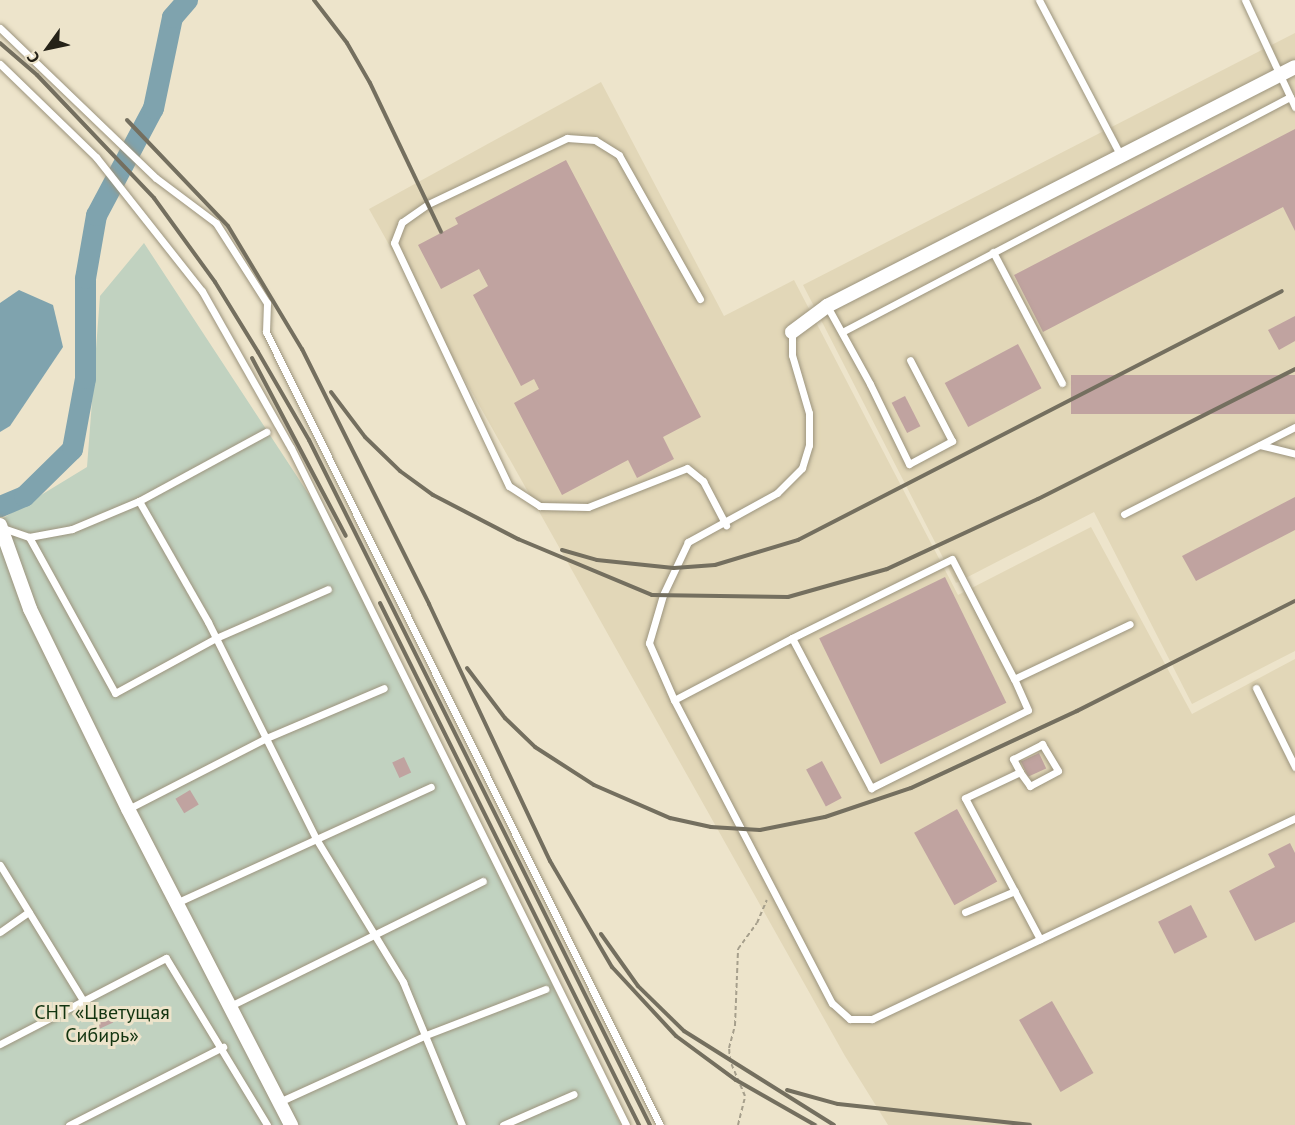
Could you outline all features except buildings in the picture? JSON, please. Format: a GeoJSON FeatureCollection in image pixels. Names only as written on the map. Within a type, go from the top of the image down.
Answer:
{"type":"FeatureCollection","features":[{"type":"Feature","properties":{"kind":"street"},"geometry":{"type":"LineString","coordinates":[[792,332],[826,306],[1120,154],[1295,67]]}},
{"type":"Feature","properties":{"kind":"street"},"geometry":{"type":"LineString","coordinates":[[0,526],[30,609],[128,809],[291,1125]]}},
{"type":"Feature","properties":{"kind":"lane"},"geometry":{"type":"LineString","coordinates":[[1039,0],[1120,154]]}},
{"type":"Feature","properties":{"kind":"lane"},"geometry":{"type":"LineString","coordinates":[[1245,0],[1295,107]]}},
{"type":"Feature","properties":{"kind":"lane"},"geometry":{"type":"LineString","coordinates":[[0,28],[156,178],[216,223],[267,303],[266,332],[660,1125]]}},
{"type":"Feature","properties":{"kind":"lane"},"geometry":{"type":"LineString","coordinates":[[0,64],[96,157],[138,206],[213,310],[291,448],[626,1125]]}},
{"type":"Feature","properties":{"kind":"lane"},"geometry":{"type":"LineString","coordinates":[[842,332],[1290,97]]}},
{"type":"Feature","properties":{"kind":"lane"},"geometry":{"type":"LineString","coordinates":[[700,299],[619,154],[595,140],[567,138],[428,204],[402,222],[394,243],[509,486],[540,506],[588,507],[687,468],[704,480],[726,525]]}},
{"type":"Feature","properties":{"kind":"lane"},"geometry":{"type":"LineString","coordinates":[[993,252],[1062,383]]}},
{"type":"Feature","properties":{"kind":"lane"},"geometry":{"type":"LineString","coordinates":[[826,306],[842,332],[909,464],[952,441],[910,360]]}},
{"type":"Feature","properties":{"kind":"lane"},"geometry":{"type":"LineString","coordinates":[[792,332],[792,356],[809,413],[809,445],[802,468],[777,493],[726,525],[688,542],[655,619],[649,644],[674,700],[832,1003],[850,1018],[872,1019],[1295,818]]}},
{"type":"Feature","properties":{"kind":"lane"},"geometry":{"type":"LineString","coordinates":[[1124,514],[1295,427]]}},
{"type":"Feature","properties":{"kind":"lane"},"geometry":{"type":"LineString","coordinates":[[0,526],[30,537],[72,529],[139,501],[266,432]]}},
{"type":"Feature","properties":{"kind":"lane"},"geometry":{"type":"LineString","coordinates":[[1260,445],[1295,454]]}},
{"type":"Feature","properties":{"kind":"lane"},"geometry":{"type":"LineString","coordinates":[[139,501],[216,638],[264,739],[315,837],[403,982],[462,1125]]}},
{"type":"Feature","properties":{"kind":"lane"},"geometry":{"type":"LineString","coordinates":[[30,537],[115,693],[216,638],[328,589]]}},
{"type":"Feature","properties":{"kind":"lane"},"geometry":{"type":"LineString","coordinates":[[674,700],[792,638],[952,559],[1028,710],[871,788],[792,638]]}},
{"type":"Feature","properties":{"kind":"lane"},"geometry":{"type":"LineString","coordinates":[[1014,680],[1130,624]]}},
{"type":"Feature","properties":{"kind":"lane"},"geometry":{"type":"LineString","coordinates":[[128,809],[264,739],[384,688]]}},
{"type":"Feature","properties":{"kind":"lane"},"geometry":{"type":"LineString","coordinates":[[1256,688],[1295,766]]}},
{"type":"Feature","properties":{"kind":"lane"},"geometry":{"type":"LineString","coordinates":[[1042,744],[1058,771],[1030,786],[1020,772],[1013,759],[1042,744]]}},
{"type":"Feature","properties":{"kind":"lane"},"geometry":{"type":"LineString","coordinates":[[1020,772],[965,798],[1040,939]]}},
{"type":"Feature","properties":{"kind":"lane"},"geometry":{"type":"LineString","coordinates":[[176,903],[315,837],[431,787]]}},
{"type":"Feature","properties":{"kind":"lane"},"geometry":{"type":"LineString","coordinates":[[0,865],[84,1002]]}},
{"type":"Feature","properties":{"kind":"lane"},"geometry":{"type":"LineString","coordinates":[[229,1006],[483,881]]}},
{"type":"Feature","properties":{"kind":"lane"},"geometry":{"type":"LineString","coordinates":[[965,912],[1015,891]]}},
{"type":"Feature","properties":{"kind":"lane"},"geometry":{"type":"LineString","coordinates":[[0,932],[29,912]]}},
{"type":"Feature","properties":{"kind":"lane"},"geometry":{"type":"LineString","coordinates":[[0,1044],[166,958],[223,1047],[267,1125]]}},
{"type":"Feature","properties":{"kind":"lane"},"geometry":{"type":"LineString","coordinates":[[279,1102],[426,1035],[545,988]]}},
{"type":"Feature","properties":{"kind":"lane"},"geometry":{"type":"LineString","coordinates":[[69,1125],[223,1047]]}},
{"type":"Feature","properties":{"kind":"lane"},"geometry":{"type":"LineString","coordinates":[[503,1125],[574,1094]]}},
{"type":"Feature","properties":{"kind":"path"},"geometry":{"type":"LineString","coordinates":[[738,1125],[745,1096],[730,1061],[729,1047],[735,1025],[738,949],[757,923],[773,886]]}},
{"type":"Feature","properties":{"kind":"shaded area"},"geometry":{"type":"Polygon","coordinates":[[[1295,33],[1295,651],[1192,704],[1094,512],[956,583],[803,285],[1295,33]]]}},
{"type":"Feature","properties":{"kind":"shaded area"},"geometry":{"type":"Polygon","coordinates":[[[601,82],[724,316],[794,280],[958,595],[1091,527],[1192,714],[1295,659],[1295,1125],[888,1125],[845,1056],[369,209],[601,82]]]}},
{"type":"Feature","properties":{"kind":"green space","name":"СНТ «Цветущая Сибирь»"},"geometry":{"type":"Polygon","coordinates":[[[144,243],[325,519],[621,1125],[0,1125],[0,520],[87,467],[100,296],[144,243]]]}},
{"type":"Feature","properties":{"kind":"water"},"geometry":{"type":"Polygon","coordinates":[[[19,290],[53,305],[63,347],[10,426],[0,432],[0,303],[19,290]]]}},
{"type":"Feature","properties":{"kind":"waterway"},"geometry":{"type":"LineString","coordinates":[[0,506],[24,496],[72,449],[85,378],[85,278],[96,215],[153,108],[172,17],[187,0]]}},
{"type":"Feature","properties":{"kind":"railway"},"geometry":{"type":"LineString","coordinates":[[314,0],[347,43],[370,83],[441,232]]}},
{"type":"Feature","properties":{"kind":"railway"},"geometry":{"type":"LineString","coordinates":[[0,43],[37,75],[154,198],[215,282],[258,352],[309,440],[650,1125]]}},
{"type":"Feature","properties":{"kind":"railway"},"geometry":{"type":"LineString","coordinates":[[127,120],[228,226],[302,349],[429,604],[550,861],[612,967],[676,1036],[736,1080],[815,1125]]}},
{"type":"Feature","properties":{"kind":"railway"},"geometry":{"type":"LineString","coordinates":[[562,550],[597,560],[674,568],[715,565],[798,540],[1282,291]]}},
{"type":"Feature","properties":{"kind":"railway"},"geometry":{"type":"LineString","coordinates":[[252,358],[346,536]]}},
{"type":"Feature","properties":{"kind":"railway"},"geometry":{"type":"LineString","coordinates":[[331,392],[365,437],[400,471],[433,495],[518,539],[652,595],[788,597],[887,569],[1038,499],[1295,369]]}},
{"type":"Feature","properties":{"kind":"railway"},"geometry":{"type":"LineString","coordinates":[[467,668],[505,718],[535,747],[594,785],[670,818],[711,827],[760,830],[825,817],[911,788],[1077,711],[1295,601]]}},
{"type":"Feature","properties":{"kind":"railway"},"geometry":{"type":"LineString","coordinates":[[380,603],[639,1125]]}},
{"type":"Feature","properties":{"kind":"railway"},"geometry":{"type":"LineString","coordinates":[[601,934],[638,986],[684,1031],[834,1125]]}},
{"type":"Feature","properties":{"kind":"railway"},"geometry":{"type":"LineString","coordinates":[[787,1090],[838,1104],[1030,1125]]}}]}
